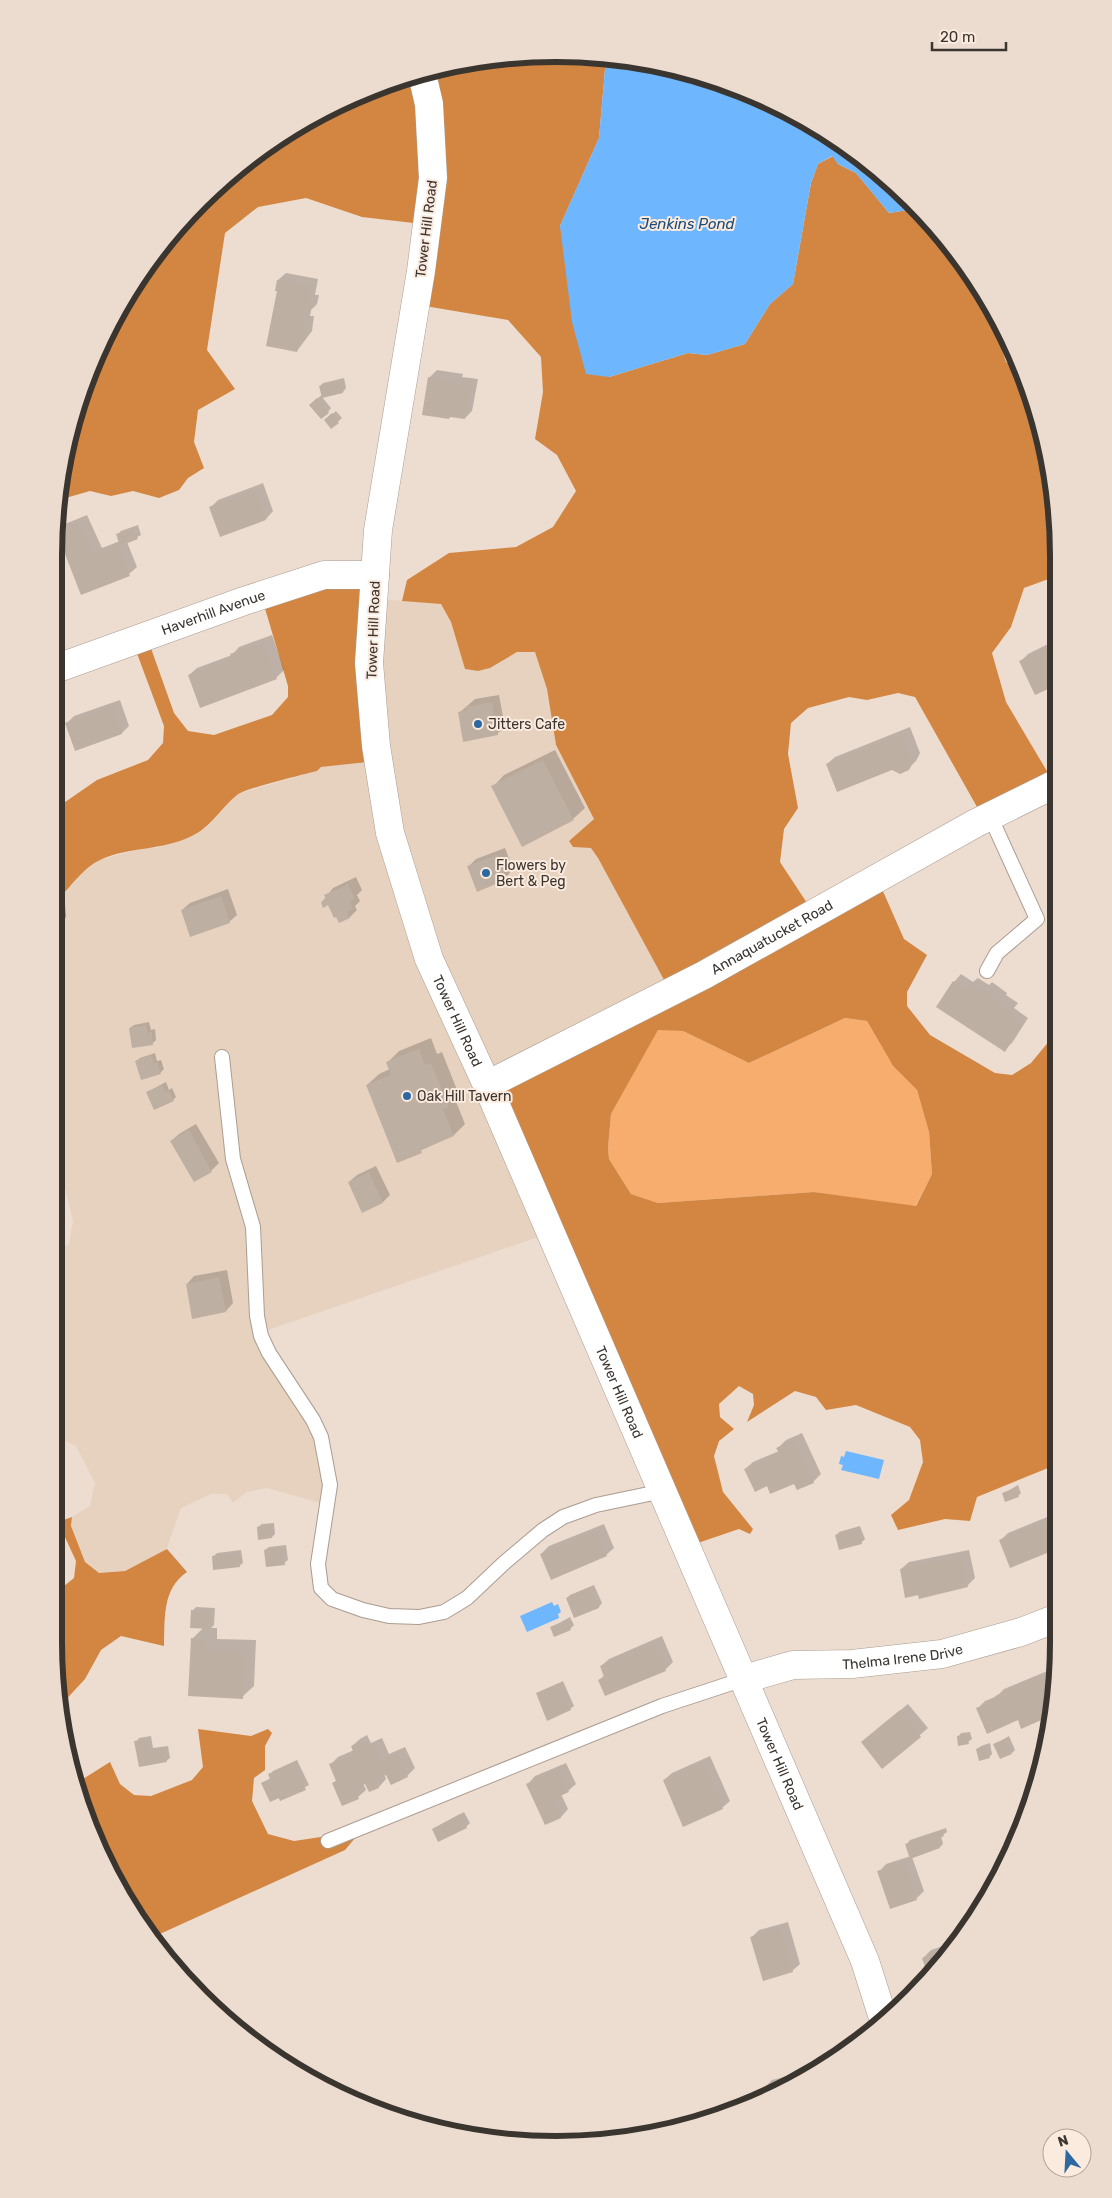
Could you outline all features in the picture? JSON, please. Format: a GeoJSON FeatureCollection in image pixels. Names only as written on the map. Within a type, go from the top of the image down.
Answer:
{"type":"FeatureCollection","features":[{"type":"Feature","properties":{"kind":"main road","name":"Tower Hill Road"},"geometry":{"type":"LineString","coordinates":[[423,81],[428,104],[433,178],[421,270],[378,530],[369,663],[376,746],[390,833],[429,959],[487,1085],[744,1679],[865,1961],[881,2013]]}},
{"type":"Feature","properties":{"kind":"main road","name":"Haverhill Avenue"},"geometry":{"type":"LineString","coordinates":[[62,666],[244,601],[324,575],[375,575]]}},
{"type":"Feature","properties":{"kind":"main road","name":"Annaquatucket Road"},"geometry":{"type":"LineString","coordinates":[[487,1085],[704,974],[990,816],[1050,786]]}},
{"type":"Feature","properties":{"kind":"main road","name":"Thelma Irene Drive"},"geometry":{"type":"LineString","coordinates":[[744,1679],[793,1665],[852,1664],[942,1654],[1021,1632],[1050,1621]]}},
{"type":"Feature","properties":{"kind":"lane"},"geometry":{"type":"LineString","coordinates":[[987,971],[997,953],[1037,919],[990,816]]}},
{"type":"Feature","properties":{"kind":"lane"},"geometry":{"type":"LineString","coordinates":[[222,1057],[233,1159],[253,1227],[257,1316],[262,1336],[269,1353],[322,1437],[330,1485],[318,1564],[321,1588],[332,1599],[363,1610],[389,1616],[419,1617],[444,1612],[467,1598],[543,1530],[564,1517],[596,1505],[663,1491]]}},
{"type":"Feature","properties":{"kind":"lane"},"geometry":{"type":"LineString","coordinates":[[328,1841],[662,1706],[744,1679]]}},
{"type":"Feature","properties":{"kind":"shaded area"},"geometry":{"type":"Polygon","coordinates":[[[556,62],[605,66],[599,138],[560,226],[609,377],[688,353],[707,355],[745,344],[770,304],[793,284],[811,183],[818,164],[833,156],[838,164],[856,173],[889,213],[908,210],[948,256],[983,309],[998,337],[1006,362],[1012,367],[1033,428],[1045,492],[1050,578],[1024,588],[1011,627],[992,653],[1006,702],[1050,779],[981,814],[915,697],[898,693],[867,700],[849,697],[808,708],[791,723],[788,754],[798,808],[784,829],[780,862],[807,903],[878,880],[904,939],[927,955],[907,992],[907,1006],[930,1035],[995,1073],[1012,1075],[1031,1063],[1050,1040],[1050,1467],[977,1497],[970,1521],[945,1519],[898,1530],[891,1515],[909,1500],[923,1462],[920,1440],[910,1427],[856,1405],[826,1410],[816,1397],[795,1391],[747,1422],[754,1405],[753,1394],[739,1386],[719,1404],[720,1417],[734,1429],[719,1441],[714,1456],[723,1492],[753,1529],[750,1534],[739,1529],[686,1547],[487,1087],[669,989],[598,858],[591,848],[573,847],[569,841],[594,819],[556,745],[547,689],[535,652],[517,652],[490,668],[478,671],[465,669],[451,622],[441,604],[402,601],[407,580],[449,553],[516,547],[553,527],[576,491],[557,455],[535,439],[543,392],[541,357],[508,320],[413,304],[422,224],[362,217],[306,198],[258,207],[225,233],[207,350],[235,389],[198,410],[194,442],[204,468],[188,478],[179,490],[159,498],[133,491],[111,496],[90,491],[67,497],[67,492],[79,428],[100,367],[129,309],[164,256],[207,207],[256,164],[309,129],[338,113],[397,89],[428,79],[492,67],[556,62]],[[845,1018],[749,1063],[683,1031],[658,1030],[611,1114],[609,1159],[631,1194],[658,1203],[814,1192],[916,1206],[932,1174],[929,1132],[917,1090],[893,1066],[867,1021],[845,1018]]]}},
{"type":"Feature","properties":{"kind":"shaded area"},"geometry":{"type":"Polygon","coordinates":[[[371,572],[377,761],[321,767],[317,771],[242,792],[231,800],[211,822],[192,836],[181,841],[123,852],[100,860],[80,875],[64,893],[66,916],[62,929],[62,804],[97,780],[148,760],[163,743],[164,726],[132,640],[147,637],[174,713],[188,731],[214,735],[272,715],[288,697],[288,686],[261,595],[371,572]]]}},
{"type":"Feature","properties":{"kind":"shaded area"},"geometry":{"type":"Polygon","coordinates":[[[380,599],[441,604],[451,622],[465,669],[478,671],[490,668],[517,652],[535,652],[547,689],[556,745],[594,819],[569,841],[573,847],[591,848],[598,858],[670,989],[547,1234],[265,1331],[302,1403],[326,1467],[324,1504],[267,1488],[247,1492],[233,1503],[227,1494],[211,1494],[181,1508],[166,1551],[124,1571],[99,1573],[85,1563],[71,1526],[72,1517],[90,1506],[95,1483],[76,1446],[63,1440],[62,1436],[62,1333],[64,1330],[62,1321],[62,1247],[69,1244],[73,1221],[64,1184],[62,1183],[62,929],[66,916],[64,893],[82,873],[99,860],[147,847],[157,848],[191,837],[208,826],[237,794],[317,771],[321,767],[377,761],[380,599]]]}},
{"type":"Feature","properties":{"kind":"shaded area"},"geometry":{"type":"Polygon","coordinates":[[[845,1018],[867,1021],[893,1066],[917,1090],[929,1132],[932,1174],[915,1207],[814,1192],[658,1203],[631,1194],[609,1159],[611,1114],[658,1029],[683,1031],[749,1063],[845,1018]]]}},
{"type":"Feature","properties":{"kind":"shaded area"},"geometry":{"type":"Polygon","coordinates":[[[72,1517],[71,1526],[85,1562],[99,1573],[125,1571],[167,1549],[187,1572],[173,1587],[166,1605],[164,1646],[121,1636],[101,1650],[85,1679],[66,1699],[62,1642],[62,1588],[74,1578],[76,1561],[62,1531],[62,1521],[72,1517]]]}},
{"type":"Feature","properties":{"kind":"shaded area"},"geometry":{"type":"Polygon","coordinates":[[[198,1729],[251,1736],[268,1729],[272,1733],[265,1746],[265,1770],[254,1778],[252,1801],[268,1834],[294,1841],[361,1831],[345,1850],[159,1934],[129,1889],[113,1860],[100,1831],[82,1780],[110,1762],[120,1784],[134,1795],[151,1796],[192,1780],[203,1767],[198,1729]]]}},
{"type":"Feature","properties":{"kind":"water","name":"Jenkins Pond"},"geometry":{"type":"Polygon","coordinates":[[[605,66],[652,72],[684,79],[745,100],[803,129],[856,164],[908,210],[889,213],[856,173],[838,164],[832,156],[818,164],[811,183],[793,284],[770,304],[745,344],[707,355],[688,353],[609,377],[586,374],[572,322],[560,226],[599,138],[605,66]]]}},
{"type":"Feature","properties":{"kind":"water"},"geometry":{"type":"Polygon","coordinates":[[[846,1451],[884,1460],[879,1479],[841,1470],[843,1465],[839,1464],[841,1456],[844,1457],[846,1451]]]}},
{"type":"Feature","properties":{"kind":"water"},"geometry":{"type":"Polygon","coordinates":[[[552,1602],[554,1606],[558,1604],[561,1612],[558,1614],[559,1618],[527,1632],[520,1616],[552,1602]]]}},
{"type":"Feature","properties":{"kind":"building"},"geometry":{"type":"Polygon","coordinates":[[[277,280],[311,286],[309,302],[312,303],[310,313],[305,312],[303,323],[308,324],[305,340],[300,339],[297,352],[266,346],[277,291],[275,291],[277,280]]]}},
{"type":"Feature","properties":{"kind":"building"},"geometry":{"type":"Polygon","coordinates":[[[428,377],[456,381],[455,384],[471,387],[465,419],[422,415],[428,377]]]}},
{"type":"Feature","properties":{"kind":"building"},"geometry":{"type":"Polygon","coordinates":[[[340,381],[343,393],[322,398],[319,386],[340,381]]]}},
{"type":"Feature","properties":{"kind":"building"},"geometry":{"type":"Polygon","coordinates":[[[317,398],[329,413],[321,419],[309,405],[317,398]]]}},
{"type":"Feature","properties":{"kind":"building"},"geometry":{"type":"Polygon","coordinates":[[[332,413],[339,423],[331,429],[324,420],[332,413]]]}},
{"type":"Feature","properties":{"kind":"building"},"geometry":{"type":"Polygon","coordinates":[[[255,490],[266,520],[220,537],[209,507],[255,490]]]}},
{"type":"Feature","properties":{"kind":"building"},"geometry":{"type":"Polygon","coordinates":[[[79,522],[94,555],[118,545],[130,576],[81,595],[63,548],[64,528],[79,522]]]}},
{"type":"Feature","properties":{"kind":"building"},"geometry":{"type":"Polygon","coordinates":[[[134,528],[138,539],[120,546],[116,534],[134,528]]]}},
{"type":"Feature","properties":{"kind":"building"},"geometry":{"type":"Polygon","coordinates":[[[264,642],[277,679],[200,708],[188,675],[232,659],[230,654],[264,642]]]}},
{"type":"Feature","properties":{"kind":"building"},"geometry":{"type":"Polygon","coordinates":[[[1050,646],[1050,688],[1035,695],[1019,661],[1050,646]]]}},
{"type":"Feature","properties":{"kind":"building","name":"Jitters Cafe"},"geometry":{"type":"Polygon","coordinates":[[[492,702],[498,735],[463,742],[458,712],[467,710],[466,707],[492,702]]]}},
{"type":"Feature","properties":{"kind":"building"},"geometry":{"type":"Polygon","coordinates":[[[113,706],[122,734],[75,751],[65,723],[113,706]]]}},
{"type":"Feature","properties":{"kind":"building"},"geometry":{"type":"Polygon","coordinates":[[[902,734],[913,762],[909,770],[900,774],[892,770],[837,792],[826,764],[902,734]]]}},
{"type":"Feature","properties":{"kind":"building"},"geometry":{"type":"Polygon","coordinates":[[[543,760],[574,820],[522,847],[491,786],[543,760]]]}},
{"type":"Feature","properties":{"kind":"building","name":"Flowers by Bert & Peg"},"geometry":{"type":"Polygon","coordinates":[[[497,855],[504,873],[500,874],[503,881],[477,892],[467,866],[497,855]]]}},
{"type":"Feature","properties":{"kind":"building"},"geometry":{"type":"Polygon","coordinates":[[[348,884],[355,899],[350,901],[353,909],[347,912],[350,918],[339,923],[336,917],[334,918],[328,905],[323,908],[321,902],[326,899],[324,895],[348,884]]]}},
{"type":"Feature","properties":{"kind":"building"},"geometry":{"type":"Polygon","coordinates":[[[221,896],[230,923],[190,937],[181,910],[221,896]]]}},
{"type":"Feature","properties":{"kind":"building"},"geometry":{"type":"Polygon","coordinates":[[[953,981],[966,990],[969,984],[981,992],[983,989],[1001,1001],[999,1003],[1011,1011],[1008,1016],[1021,1026],[1005,1052],[936,1007],[953,981]]]}},
{"type":"Feature","properties":{"kind":"building"},"geometry":{"type":"Polygon","coordinates":[[[146,1025],[148,1033],[152,1032],[153,1045],[132,1048],[129,1028],[146,1025]]]}},
{"type":"Feature","properties":{"kind":"building","name":"Oak Hill Tavern"},"geometry":{"type":"Polygon","coordinates":[[[419,1049],[425,1065],[431,1063],[449,1107],[443,1109],[454,1136],[421,1150],[422,1153],[397,1163],[366,1085],[391,1075],[386,1062],[419,1049]]]}},
{"type":"Feature","properties":{"kind":"building"},"geometry":{"type":"Polygon","coordinates":[[[151,1055],[154,1064],[157,1062],[161,1074],[141,1080],[135,1061],[151,1055]]]}},
{"type":"Feature","properties":{"kind":"building"},"geometry":{"type":"Polygon","coordinates":[[[162,1085],[166,1092],[169,1091],[174,1101],[154,1110],[146,1092],[162,1085]]]}},
{"type":"Feature","properties":{"kind":"building"},"geometry":{"type":"Polygon","coordinates":[[[189,1130],[212,1172],[194,1182],[170,1141],[189,1130]]]}},
{"type":"Feature","properties":{"kind":"building"},"geometry":{"type":"Polygon","coordinates":[[[369,1172],[383,1203],[362,1213],[348,1182],[369,1172]]]}},
{"type":"Feature","properties":{"kind":"building"},"geometry":{"type":"Polygon","coordinates":[[[219,1277],[226,1312],[192,1319],[186,1284],[219,1277]]]}},
{"type":"Feature","properties":{"kind":"building"},"geometry":{"type":"Polygon","coordinates":[[[794,1440],[814,1483],[797,1490],[794,1484],[770,1494],[767,1486],[755,1492],[744,1469],[780,1454],[776,1448],[794,1440]]]}},
{"type":"Feature","properties":{"kind":"building"},"geometry":{"type":"Polygon","coordinates":[[[1015,1488],[1019,1497],[1005,1502],[1002,1493],[1015,1488]]]}},
{"type":"Feature","properties":{"kind":"building"},"geometry":{"type":"Polygon","coordinates":[[[1050,1519],[1050,1552],[1010,1568],[999,1540],[1050,1519]]]}},
{"type":"Feature","properties":{"kind":"building"},"geometry":{"type":"Polygon","coordinates":[[[271,1525],[272,1538],[258,1540],[257,1527],[271,1525]]]}},
{"type":"Feature","properties":{"kind":"building"},"geometry":{"type":"Polygon","coordinates":[[[857,1528],[862,1544],[839,1550],[835,1535],[857,1528]]]}},
{"type":"Feature","properties":{"kind":"building"},"geometry":{"type":"Polygon","coordinates":[[[596,1531],[607,1556],[551,1580],[540,1554],[596,1531]]]}},
{"type":"Feature","properties":{"kind":"building"},"geometry":{"type":"Polygon","coordinates":[[[283,1547],[285,1565],[266,1567],[264,1550],[283,1547]]]}},
{"type":"Feature","properties":{"kind":"building"},"geometry":{"type":"Polygon","coordinates":[[[238,1553],[240,1567],[213,1570],[212,1556],[238,1553]]]}},
{"type":"Feature","properties":{"kind":"building"},"geometry":{"type":"Polygon","coordinates":[[[962,1557],[968,1587],[919,1599],[918,1595],[905,1598],[900,1569],[962,1557]]]}},
{"type":"Feature","properties":{"kind":"building"},"geometry":{"type":"Polygon","coordinates":[[[590,1587],[599,1608],[574,1618],[566,1598],[590,1587]]]}},
{"type":"Feature","properties":{"kind":"building"},"geometry":{"type":"Polygon","coordinates":[[[191,1610],[212,1611],[211,1629],[190,1628],[191,1610]]]}},
{"type":"Feature","properties":{"kind":"building"},"geometry":{"type":"Polygon","coordinates":[[[567,1620],[571,1630],[554,1637],[550,1627],[567,1620]]]}},
{"type":"Feature","properties":{"kind":"building"},"geometry":{"type":"Polygon","coordinates":[[[191,1638],[206,1639],[206,1650],[245,1651],[243,1699],[188,1696],[191,1638]]]}},
{"type":"Feature","properties":{"kind":"building"},"geometry":{"type":"Polygon","coordinates":[[[654,1643],[666,1671],[605,1696],[598,1680],[604,1677],[600,1666],[654,1643]]]}},
{"type":"Feature","properties":{"kind":"building"},"geometry":{"type":"Polygon","coordinates":[[[1048,1674],[1045,1709],[1042,1710],[1043,1719],[1021,1729],[1018,1720],[987,1734],[976,1708],[997,1700],[995,1696],[1048,1674]]]}},
{"type":"Feature","properties":{"kind":"building"},"geometry":{"type":"Polygon","coordinates":[[[559,1683],[571,1710],[547,1721],[536,1693],[559,1683]]]}},
{"type":"Feature","properties":{"kind":"building"},"geometry":{"type":"Polygon","coordinates":[[[900,1710],[921,1737],[882,1769],[861,1742],[900,1710]]]}},
{"type":"Feature","properties":{"kind":"building"},"geometry":{"type":"Polygon","coordinates":[[[967,1734],[969,1744],[958,1746],[957,1736],[967,1734]]]}},
{"type":"Feature","properties":{"kind":"building"},"geometry":{"type":"Polygon","coordinates":[[[148,1739],[150,1751],[165,1749],[167,1762],[139,1767],[134,1741],[148,1739]]]}},
{"type":"Feature","properties":{"kind":"building"},"geometry":{"type":"Polygon","coordinates":[[[1005,1739],[1012,1754],[1000,1759],[993,1744],[1005,1739]]]}},
{"type":"Feature","properties":{"kind":"building"},"geometry":{"type":"Polygon","coordinates":[[[360,1742],[363,1749],[374,1744],[381,1761],[398,1754],[408,1777],[391,1785],[386,1775],[376,1779],[379,1788],[369,1792],[365,1784],[355,1788],[359,1799],[342,1806],[332,1783],[336,1781],[329,1764],[354,1754],[351,1746],[360,1742]]]}},
{"type":"Feature","properties":{"kind":"building"},"geometry":{"type":"Polygon","coordinates":[[[986,1746],[990,1758],[979,1761],[976,1749],[986,1746]]]}},
{"type":"Feature","properties":{"kind":"building"},"geometry":{"type":"Polygon","coordinates":[[[294,1763],[306,1790],[280,1801],[279,1798],[270,1802],[261,1783],[270,1779],[268,1774],[294,1763]]]}},
{"type":"Feature","properties":{"kind":"building"},"geometry":{"type":"Polygon","coordinates":[[[703,1763],[723,1809],[683,1827],[663,1780],[703,1763]]]}},
{"type":"Feature","properties":{"kind":"building"},"geometry":{"type":"Polygon","coordinates":[[[558,1769],[569,1792],[553,1799],[561,1818],[545,1825],[526,1784],[558,1769]]]}},
{"type":"Feature","properties":{"kind":"building"},"geometry":{"type":"Polygon","coordinates":[[[460,1814],[467,1828],[438,1842],[432,1829],[460,1814]]]}},
{"type":"Feature","properties":{"kind":"building"},"geometry":{"type":"Polygon","coordinates":[[[942,1831],[944,1836],[937,1839],[940,1848],[910,1859],[905,1844],[942,1831]]]}},
{"type":"Feature","properties":{"kind":"building"},"geometry":{"type":"Polygon","coordinates":[[[904,1862],[917,1900],[890,1909],[877,1871],[904,1862]]]}},
{"type":"Feature","properties":{"kind":"building"},"geometry":{"type":"Polygon","coordinates":[[[781,1928],[793,1972],[763,1981],[750,1937],[781,1928]]]}},
{"type":"Feature","properties":{"kind":"building"},"geometry":{"type":"Polygon","coordinates":[[[938,1951],[939,1953],[926,1969],[922,1958],[938,1951]]]}},
{"type":"Feature","properties":{"kind":"building"},"geometry":{"type":"Polygon","coordinates":[[[776,2084],[764,2090],[763,2087],[776,2084]]]}},
{"type":"Feature","properties":{"kind":"place","name":"Jitters Cafe"},"geometry":{"type":"Point","coordinates":[478,724]}},
{"type":"Feature","properties":{"kind":"place","name":"Flowers by Bert & Peg"},"geometry":{"type":"Point","coordinates":[486,873]}},
{"type":"Feature","properties":{"kind":"place","name":"Oak Hill Tavern"},"geometry":{"type":"Point","coordinates":[407,1096]}}]}
